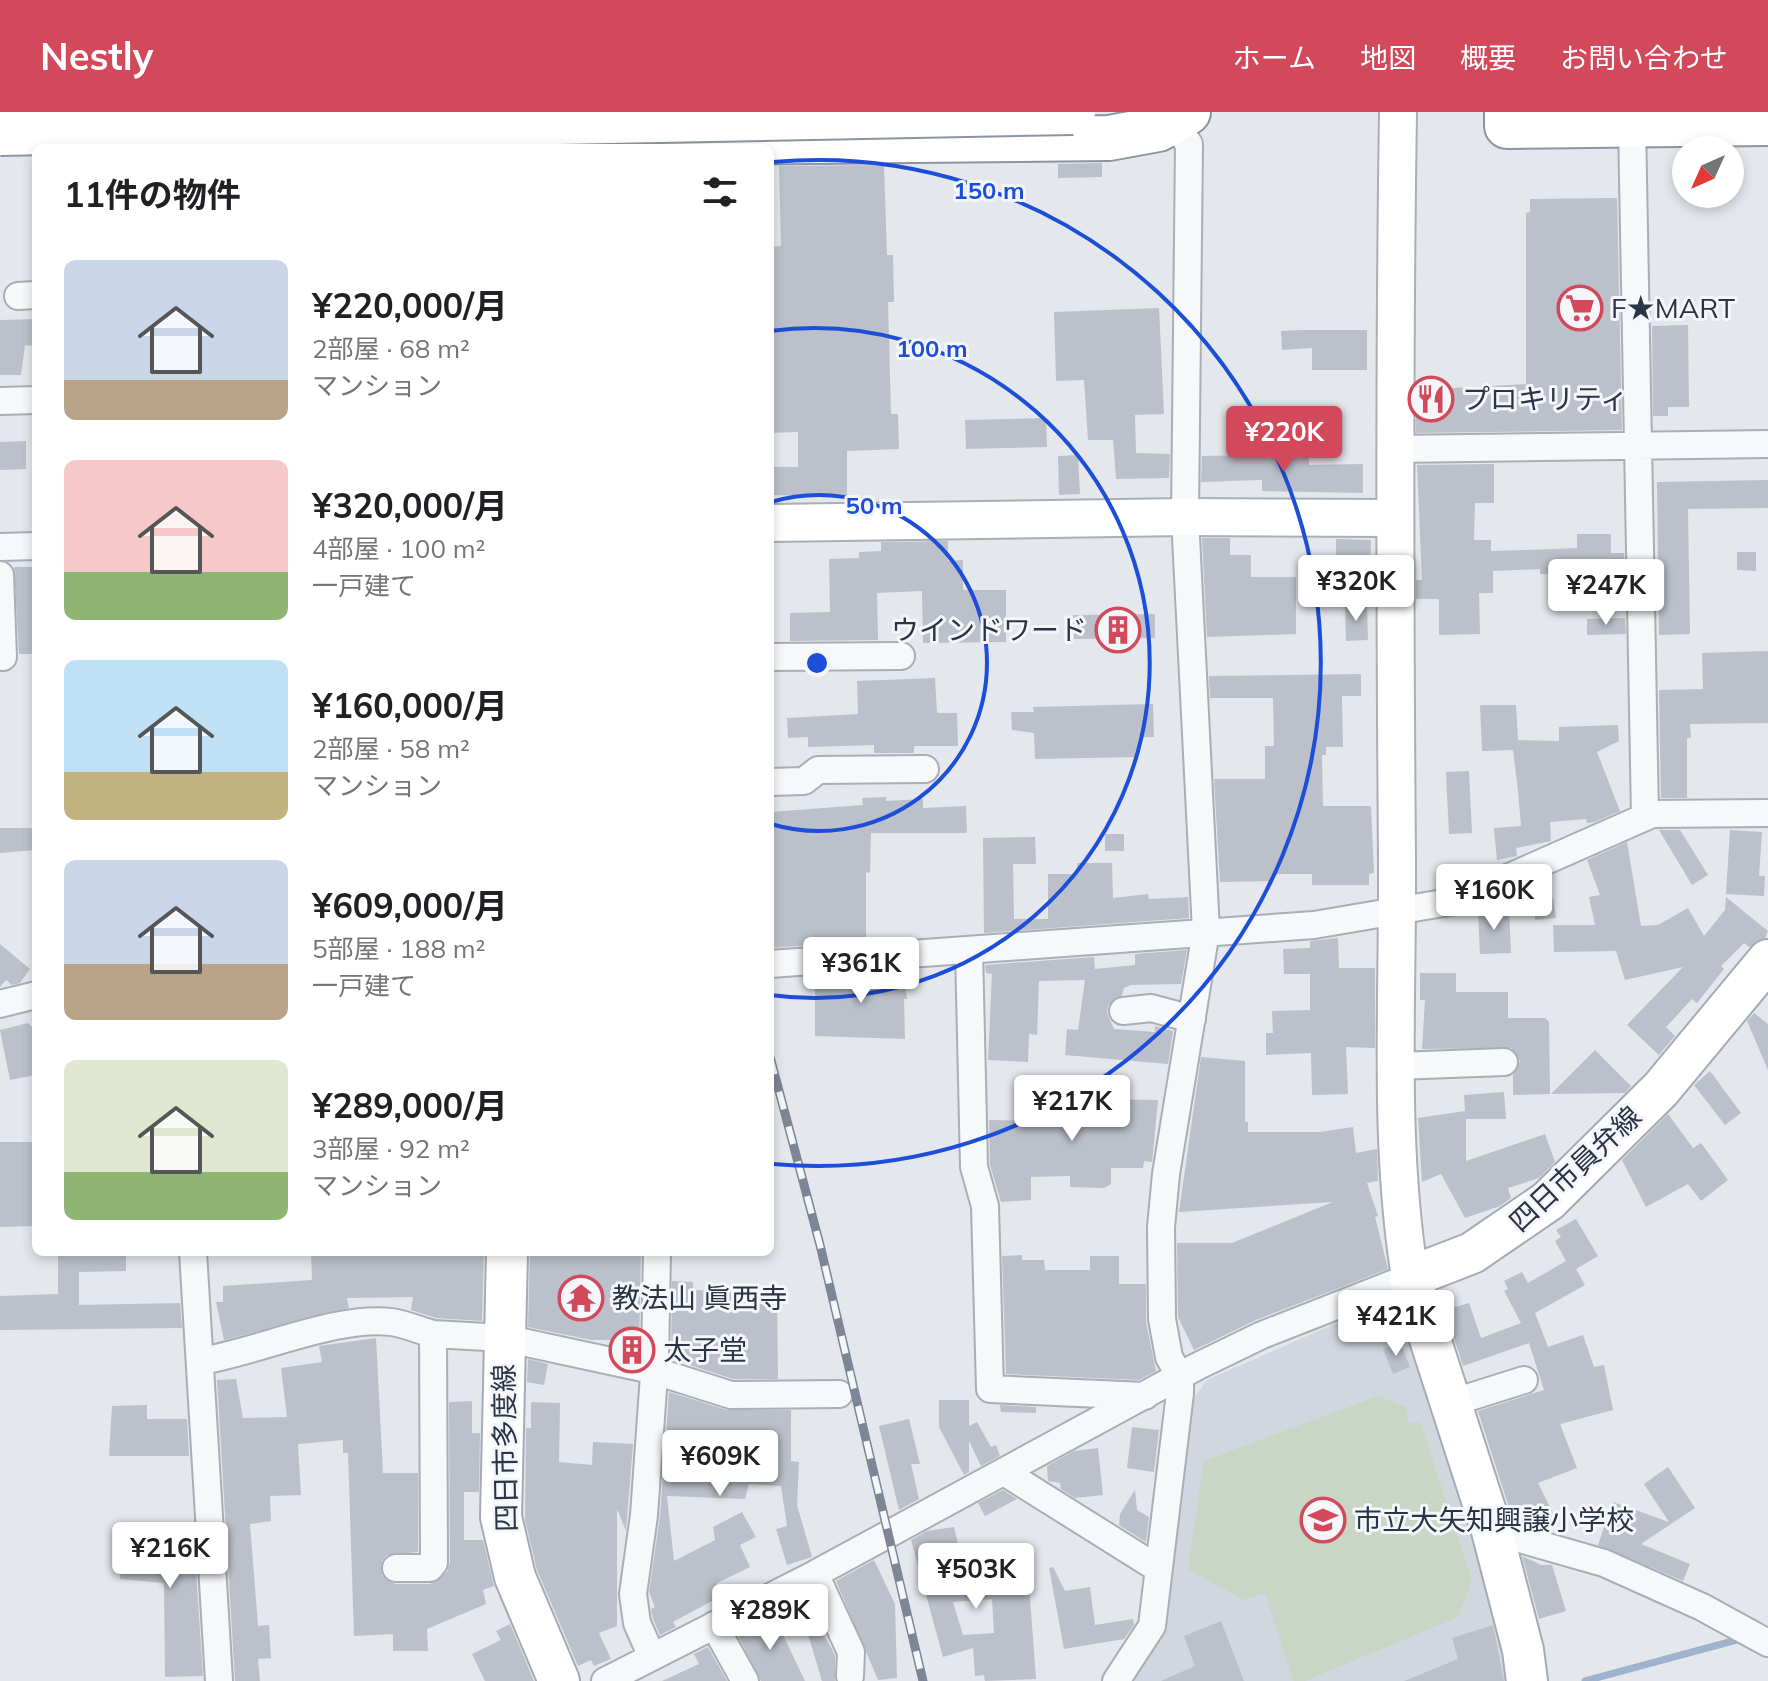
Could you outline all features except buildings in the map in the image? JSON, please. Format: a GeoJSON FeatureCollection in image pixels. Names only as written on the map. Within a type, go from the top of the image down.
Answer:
{"type":"FeatureCollection","features":[{"type":"Feature","properties":{"kind":"highway"},"geometry":{"type":"LineString","coordinates":[[0,133],[1080,112]]}},
{"type":"Feature","properties":{"kind":"highway"},"geometry":{"type":"LineString","coordinates":[[1507,112],[1507,126],[1768,123]]}},
{"type":"Feature","properties":{"kind":"highway"},"geometry":{"type":"LineString","coordinates":[[706,134],[1109,138],[1133,136],[1181,117]]}},
{"type":"Feature","properties":{"kind":"main road"},"geometry":{"type":"LineString","coordinates":[[137,112],[157,144]]}},
{"type":"Feature","properties":{"kind":"main road","name":"四日市員弁線"},"geometry":{"type":"LineString","coordinates":[[1410,1277],[1472,1253],[1548,1201],[1661,1089],[1766,969]]}},
{"type":"Feature","properties":{"kind":"main road","name":"四日市多度線"},"geometry":{"type":"LineString","coordinates":[[507,1256],[501,1517],[515,1577],[559,1681]]}},
{"type":"Feature","properties":{"kind":"main road"},"geometry":{"type":"LineString","coordinates":[[1410,1277],[1492,1531],[1523,1650],[1527,1681]]}},
{"type":"Feature","properties":{"kind":"street"},"geometry":{"type":"LineString","coordinates":[[275,112],[277,144]]}},
{"type":"Feature","properties":{"kind":"street"},"geometry":{"type":"LineString","coordinates":[[423,112],[428,144]]}},
{"type":"Feature","properties":{"kind":"street"},"geometry":{"type":"LineString","coordinates":[[605,1681],[815,1574],[1262,1335],[1410,1277],[1399,1210],[1397,1066],[1393,449],[1398,112]]}},
{"type":"Feature","properties":{"kind":"street"},"geometry":{"type":"LineString","coordinates":[[1116,1681],[1152,1626],[1180,1377],[1169,1357],[1162,1319],[1161,1227],[1206,931],[1185,517],[1189,144],[1181,117]]}},
{"type":"Feature","properties":{"kind":"street"},"geometry":{"type":"LineString","coordinates":[[1632,124],[1645,817]]}},
{"type":"Feature","properties":{"kind":"street"},"geometry":{"type":"LineString","coordinates":[[492,144],[706,134]]}},
{"type":"Feature","properties":{"kind":"street"},"geometry":{"type":"LineString","coordinates":[[0,155],[32,154]]}},
{"type":"Feature","properties":{"kind":"street"},"geometry":{"type":"LineString","coordinates":[[0,401],[32,400]]}},
{"type":"Feature","properties":{"kind":"street"},"geometry":{"type":"LineString","coordinates":[[1393,449],[1768,444]]}},
{"type":"Feature","properties":{"kind":"street"},"geometry":{"type":"LineString","coordinates":[[774,523],[1185,517],[1394,518]]}},
{"type":"Feature","properties":{"kind":"street"},"geometry":{"type":"LineString","coordinates":[[0,547],[32,546]]}},
{"type":"Feature","properties":{"kind":"street"},"geometry":{"type":"LineString","coordinates":[[0,575],[3,657]]}},
{"type":"Feature","properties":{"kind":"street"},"geometry":{"type":"LineString","coordinates":[[774,657],[901,656]]}},
{"type":"Feature","properties":{"kind":"street"},"geometry":{"type":"LineString","coordinates":[[774,782],[804,781],[818,770],[925,769]]}},
{"type":"Feature","properties":{"kind":"street"},"geometry":{"type":"LineString","coordinates":[[774,964],[1314,925],[1455,901],[1645,817],[1768,813]]}},
{"type":"Feature","properties":{"kind":"street"},"geometry":{"type":"LineString","coordinates":[[969,950],[974,1167],[985,1206],[990,1389],[1148,1396]]}},
{"type":"Feature","properties":{"kind":"street"},"geometry":{"type":"LineString","coordinates":[[0,1004],[32,996]]}},
{"type":"Feature","properties":{"kind":"street"},"geometry":{"type":"LineString","coordinates":[[1123,1011],[1151,1008],[1192,1019]]}},
{"type":"Feature","properties":{"kind":"street"},"geometry":{"type":"LineString","coordinates":[[1397,1066],[1504,1062]]}},
{"type":"Feature","properties":{"kind":"street"},"geometry":{"type":"LineString","coordinates":[[193,1256],[219,1681]]}},
{"type":"Feature","properties":{"kind":"street"},"geometry":{"type":"LineString","coordinates":[[652,1657],[637,1623],[633,1594],[644,1515],[656,1346],[657,1256]]}},
{"type":"Feature","properties":{"kind":"street"},"geometry":{"type":"LineString","coordinates":[[201,1361],[338,1327],[389,1322],[433,1334],[504,1338],[652,1370],[731,1395],[839,1394]]}},
{"type":"Feature","properties":{"kind":"street"},"geometry":{"type":"LineString","coordinates":[[396,1568],[430,1568],[434,1563],[433,1334]]}},
{"type":"Feature","properties":{"kind":"street"},"geometry":{"type":"LineString","coordinates":[[1451,1403],[1524,1380]]}},
{"type":"Feature","properties":{"kind":"street"},"geometry":{"type":"LineString","coordinates":[[1004,1472],[1157,1568]]}},
{"type":"Feature","properties":{"kind":"street"},"geometry":{"type":"LineString","coordinates":[[1492,1531],[1604,1563],[1702,1607],[1768,1643]]}},
{"type":"Feature","properties":{"kind":"street"},"geometry":{"type":"LineString","coordinates":[[815,1574],[851,1652],[850,1676]]}},
{"type":"Feature","properties":{"kind":"street"},"geometry":{"type":"LineString","coordinates":[[714,1625],[745,1681]]}},
{"type":"Feature","properties":{"kind":"shaded area","name":"市立大矢知興譲小学校"},"geometry":{"type":"Polygon","coordinates":[[[1396,1297],[1511,1643],[1512,1681],[1126,1681],[1125,1677],[1163,1635],[1189,1405],[1207,1380],[1396,1297]]]}},
{"type":"Feature","properties":{"kind":"green space"},"geometry":{"type":"Polygon","coordinates":[[[1378,1396],[1406,1407],[1409,1423],[1420,1422],[1472,1580],[1458,1617],[1305,1681],[1293,1681],[1265,1593],[1244,1600],[1188,1569],[1204,1461],[1378,1396]]]}},
{"type":"Feature","properties":{"kind":"waterway"},"geometry":{"type":"LineString","coordinates":[[1585,1681],[1744,1638]]}},
{"type":"Feature","properties":{"kind":"railway"},"geometry":{"type":"LineString","coordinates":[[488,112],[500,144]]}},
{"type":"Feature","properties":{"kind":"railway"},"geometry":{"type":"LineString","coordinates":[[774,1072],[820,1245],[923,1681]]}},
{"type":"Feature","properties":{"kind":"place","name":"F★MART"},"geometry":{"type":"Point","coordinates":[1580,308]}},
{"type":"Feature","properties":{"kind":"place","name":"プロキリティ"},"geometry":{"type":"Point","coordinates":[1431,399]}},
{"type":"Feature","properties":{"kind":"place","name":"ウインドワード"},"geometry":{"type":"Point","coordinates":[1118,630]}},
{"type":"Feature","properties":{"kind":"place","name":"教法山 眞西寺"},"geometry":{"type":"Point","coordinates":[581,1298]}},
{"type":"Feature","properties":{"kind":"place","name":"太子堂"},"geometry":{"type":"Point","coordinates":[632,1350]}},
{"type":"Feature","properties":{"kind":"place","name":"市立大矢知興譲小学校"},"geometry":{"type":"Point","coordinates":[1323,1520]}}]}
